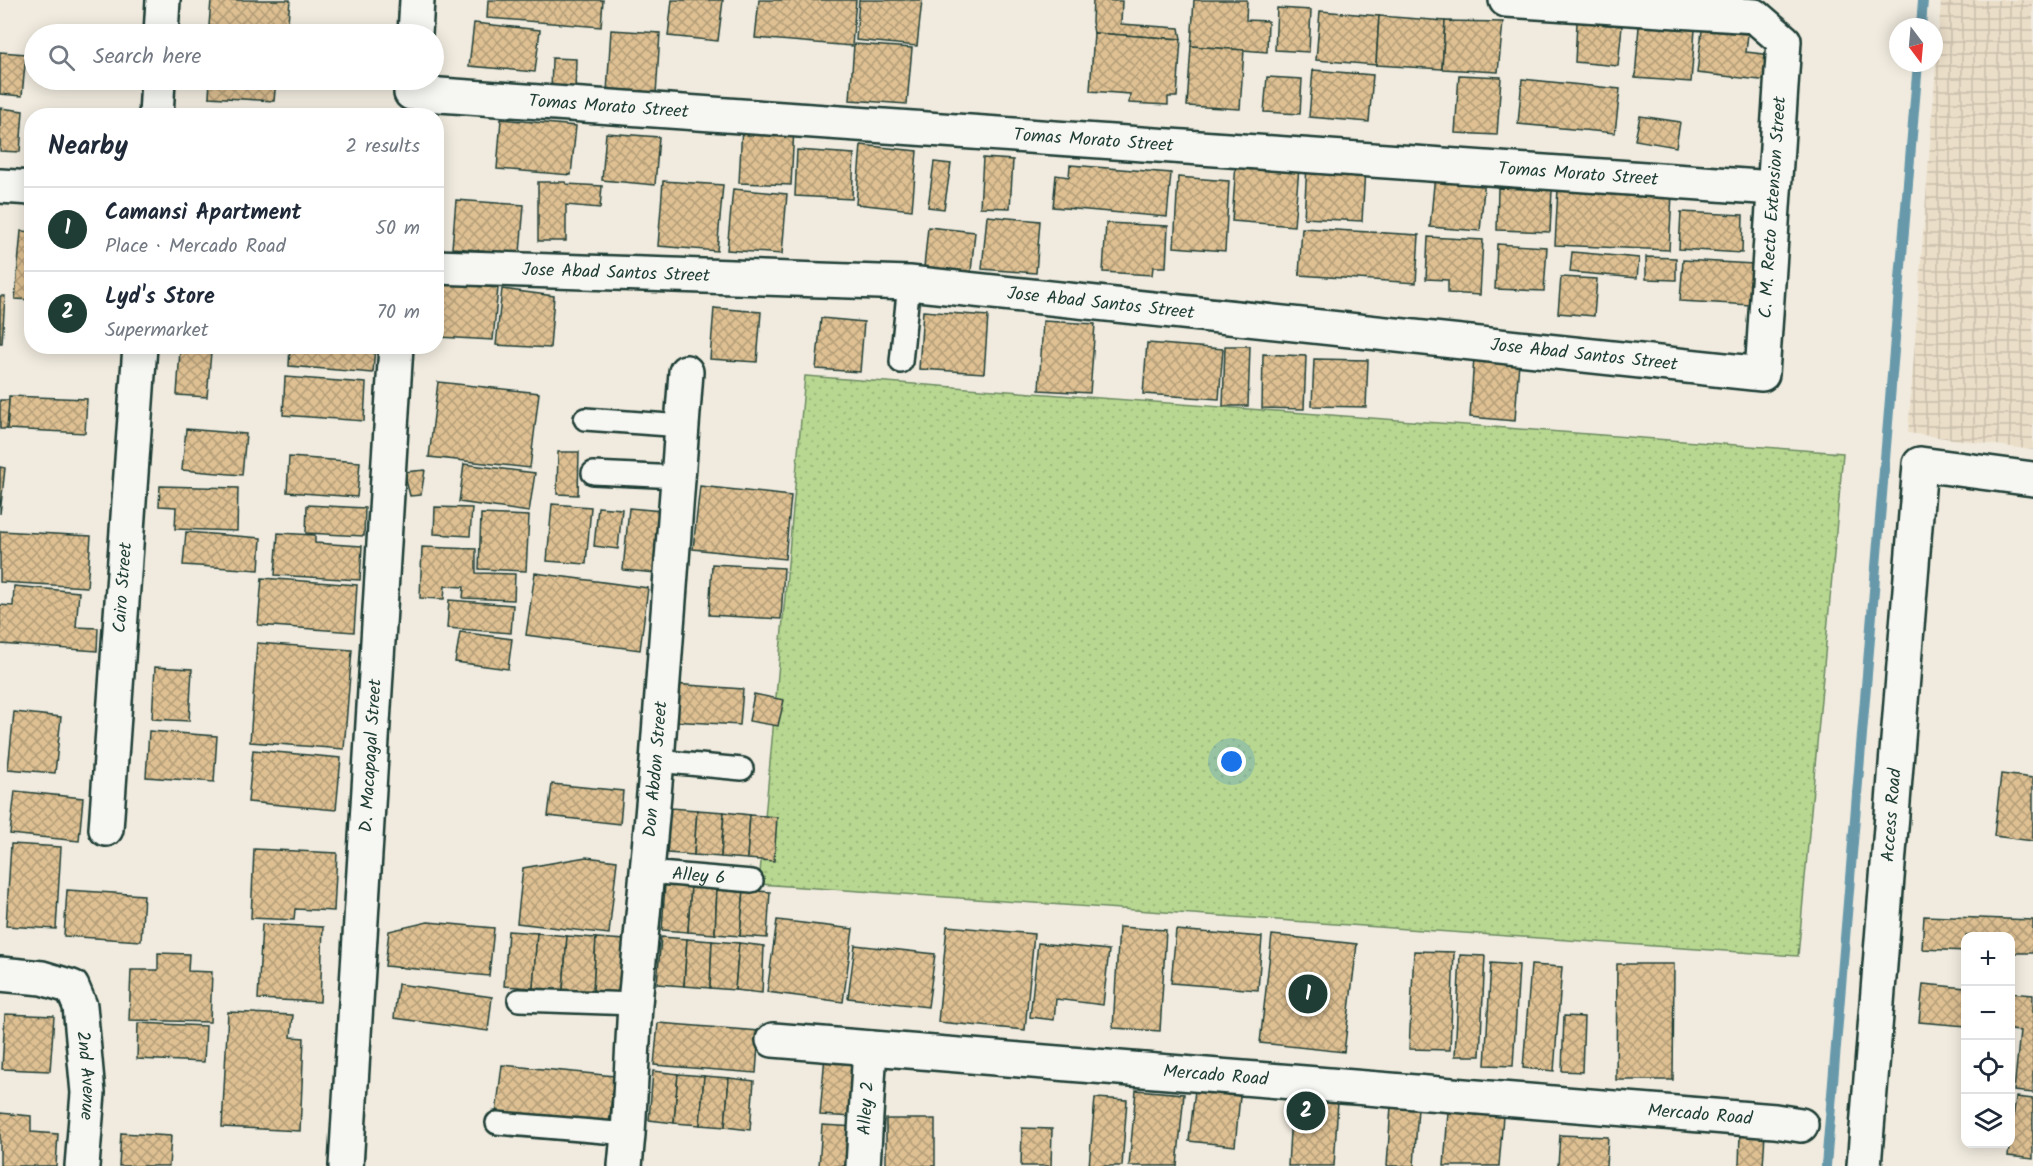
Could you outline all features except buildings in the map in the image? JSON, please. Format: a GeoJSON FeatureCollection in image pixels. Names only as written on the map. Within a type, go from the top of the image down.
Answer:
{"type":"FeatureCollection","features":[{"type":"Feature","properties":{"kind":"street"},"geometry":{"type":"LineString","coordinates":[[162,24],[163,0]]}},
{"type":"Feature","properties":{"kind":"street"},"geometry":{"type":"LineString","coordinates":[[416,24],[417,0]]}},
{"type":"Feature","properties":{"kind":"street","name":"C. M. Recto Extension Street"},"geometry":{"type":"LineString","coordinates":[[1506,0],[1755,16],[1784,41],[1762,374]]}},
{"type":"Feature","properties":{"kind":"street"},"geometry":{"type":"LineString","coordinates":[[156,108],[157,90]]}},
{"type":"Feature","properties":{"kind":"street","name":"Tomas Morato Street"},"geometry":{"type":"LineString","coordinates":[[411,96],[1774,188]]}},
{"type":"Feature","properties":{"kind":"street"},"geometry":{"type":"LineString","coordinates":[[0,186],[24,188]]}},
{"type":"Feature","properties":{"kind":"street","name":"Jose Abad Santos Street"},"geometry":{"type":"LineString","coordinates":[[444,267],[909,283],[1762,374]]}},
{"type":"Feature","properties":{"kind":"street","name":"Cairo Street"},"geometry":{"type":"LineString","coordinates":[[106,829],[139,354]]}},
{"type":"Feature","properties":{"kind":"street","name":"D. Macapagal Street"},"geometry":{"type":"LineString","coordinates":[[346,1166],[396,354]]}},
{"type":"Feature","properties":{"kind":"street","name":"Don Abdon Street"},"geometry":{"type":"LineString","coordinates":[[625,1166],[635,1005],[657,761],[686,372]]}},
{"type":"Feature","properties":{"kind":"street","name":"Access Road"},"geometry":{"type":"LineString","coordinates":[[1864,1166],[1920,464],[2033,479]]}},
{"type":"Feature","properties":{"kind":"street","name":"2nd Avenue"},"geometry":{"type":"LineString","coordinates":[[0,974],[42,978],[72,987],[80,1006],[88,1093],[82,1166]]}},
{"type":"Feature","properties":{"kind":"street","name":"Mercado Road"},"geometry":{"type":"LineString","coordinates":[[773,1040],[1775,1120],[1801,1125]]}},
{"type":"Feature","properties":{"kind":"street","name":"Alley 2"},"geometry":{"type":"LineString","coordinates":[[863,1166],[870,1048]]}},
{"type":"Feature","properties":{"kind":"lane"},"geometry":{"type":"LineString","coordinates":[[901,362],[909,283]]}},
{"type":"Feature","properties":{"kind":"lane"},"geometry":{"type":"LineString","coordinates":[[585,418],[683,426]]}},
{"type":"Feature","properties":{"kind":"lane"},"geometry":{"type":"LineString","coordinates":[[593,473],[678,477]]}},
{"type":"Feature","properties":{"kind":"lane"},"geometry":{"type":"LineString","coordinates":[[657,761],[742,769]]}},
{"type":"Feature","properties":{"kind":"lane","name":"Alley 6"},"geometry":{"type":"LineString","coordinates":[[647,873],[752,881]]}},
{"type":"Feature","properties":{"kind":"lane"},"geometry":{"type":"LineString","coordinates":[[519,1000],[635,1005]]}},
{"type":"Feature","properties":{"kind":"lane"},"geometry":{"type":"LineString","coordinates":[[497,1124],[628,1134]]}},
{"type":"Feature","properties":{"kind":"shaded area"},"geometry":{"type":"Polygon","coordinates":[[[1941,0],[2033,0],[2033,450],[1908,433],[1936,72],[1943,72],[1943,18],[1940,18],[1941,0]]]}},
{"type":"Feature","properties":{"kind":"green space"},"geometry":{"type":"Polygon","coordinates":[[[805,376],[1843,453],[1798,956],[759,884],[805,376]]]}},
{"type":"Feature","properties":{"kind":"waterway"},"geometry":{"type":"LineString","coordinates":[[1922,18],[1923,0]]}},
{"type":"Feature","properties":{"kind":"waterway"},"geometry":{"type":"LineString","coordinates":[[1826,1166],[1917,72]]}},
{"type":"Feature","properties":{"kind":"place","name":"Camansi Apartment"},"geometry":{"type":"Point","coordinates":[1308,994]}},
{"type":"Feature","properties":{"kind":"place","name":"Lyd's Store"},"geometry":{"type":"Point","coordinates":[1306,1111]}}]}
